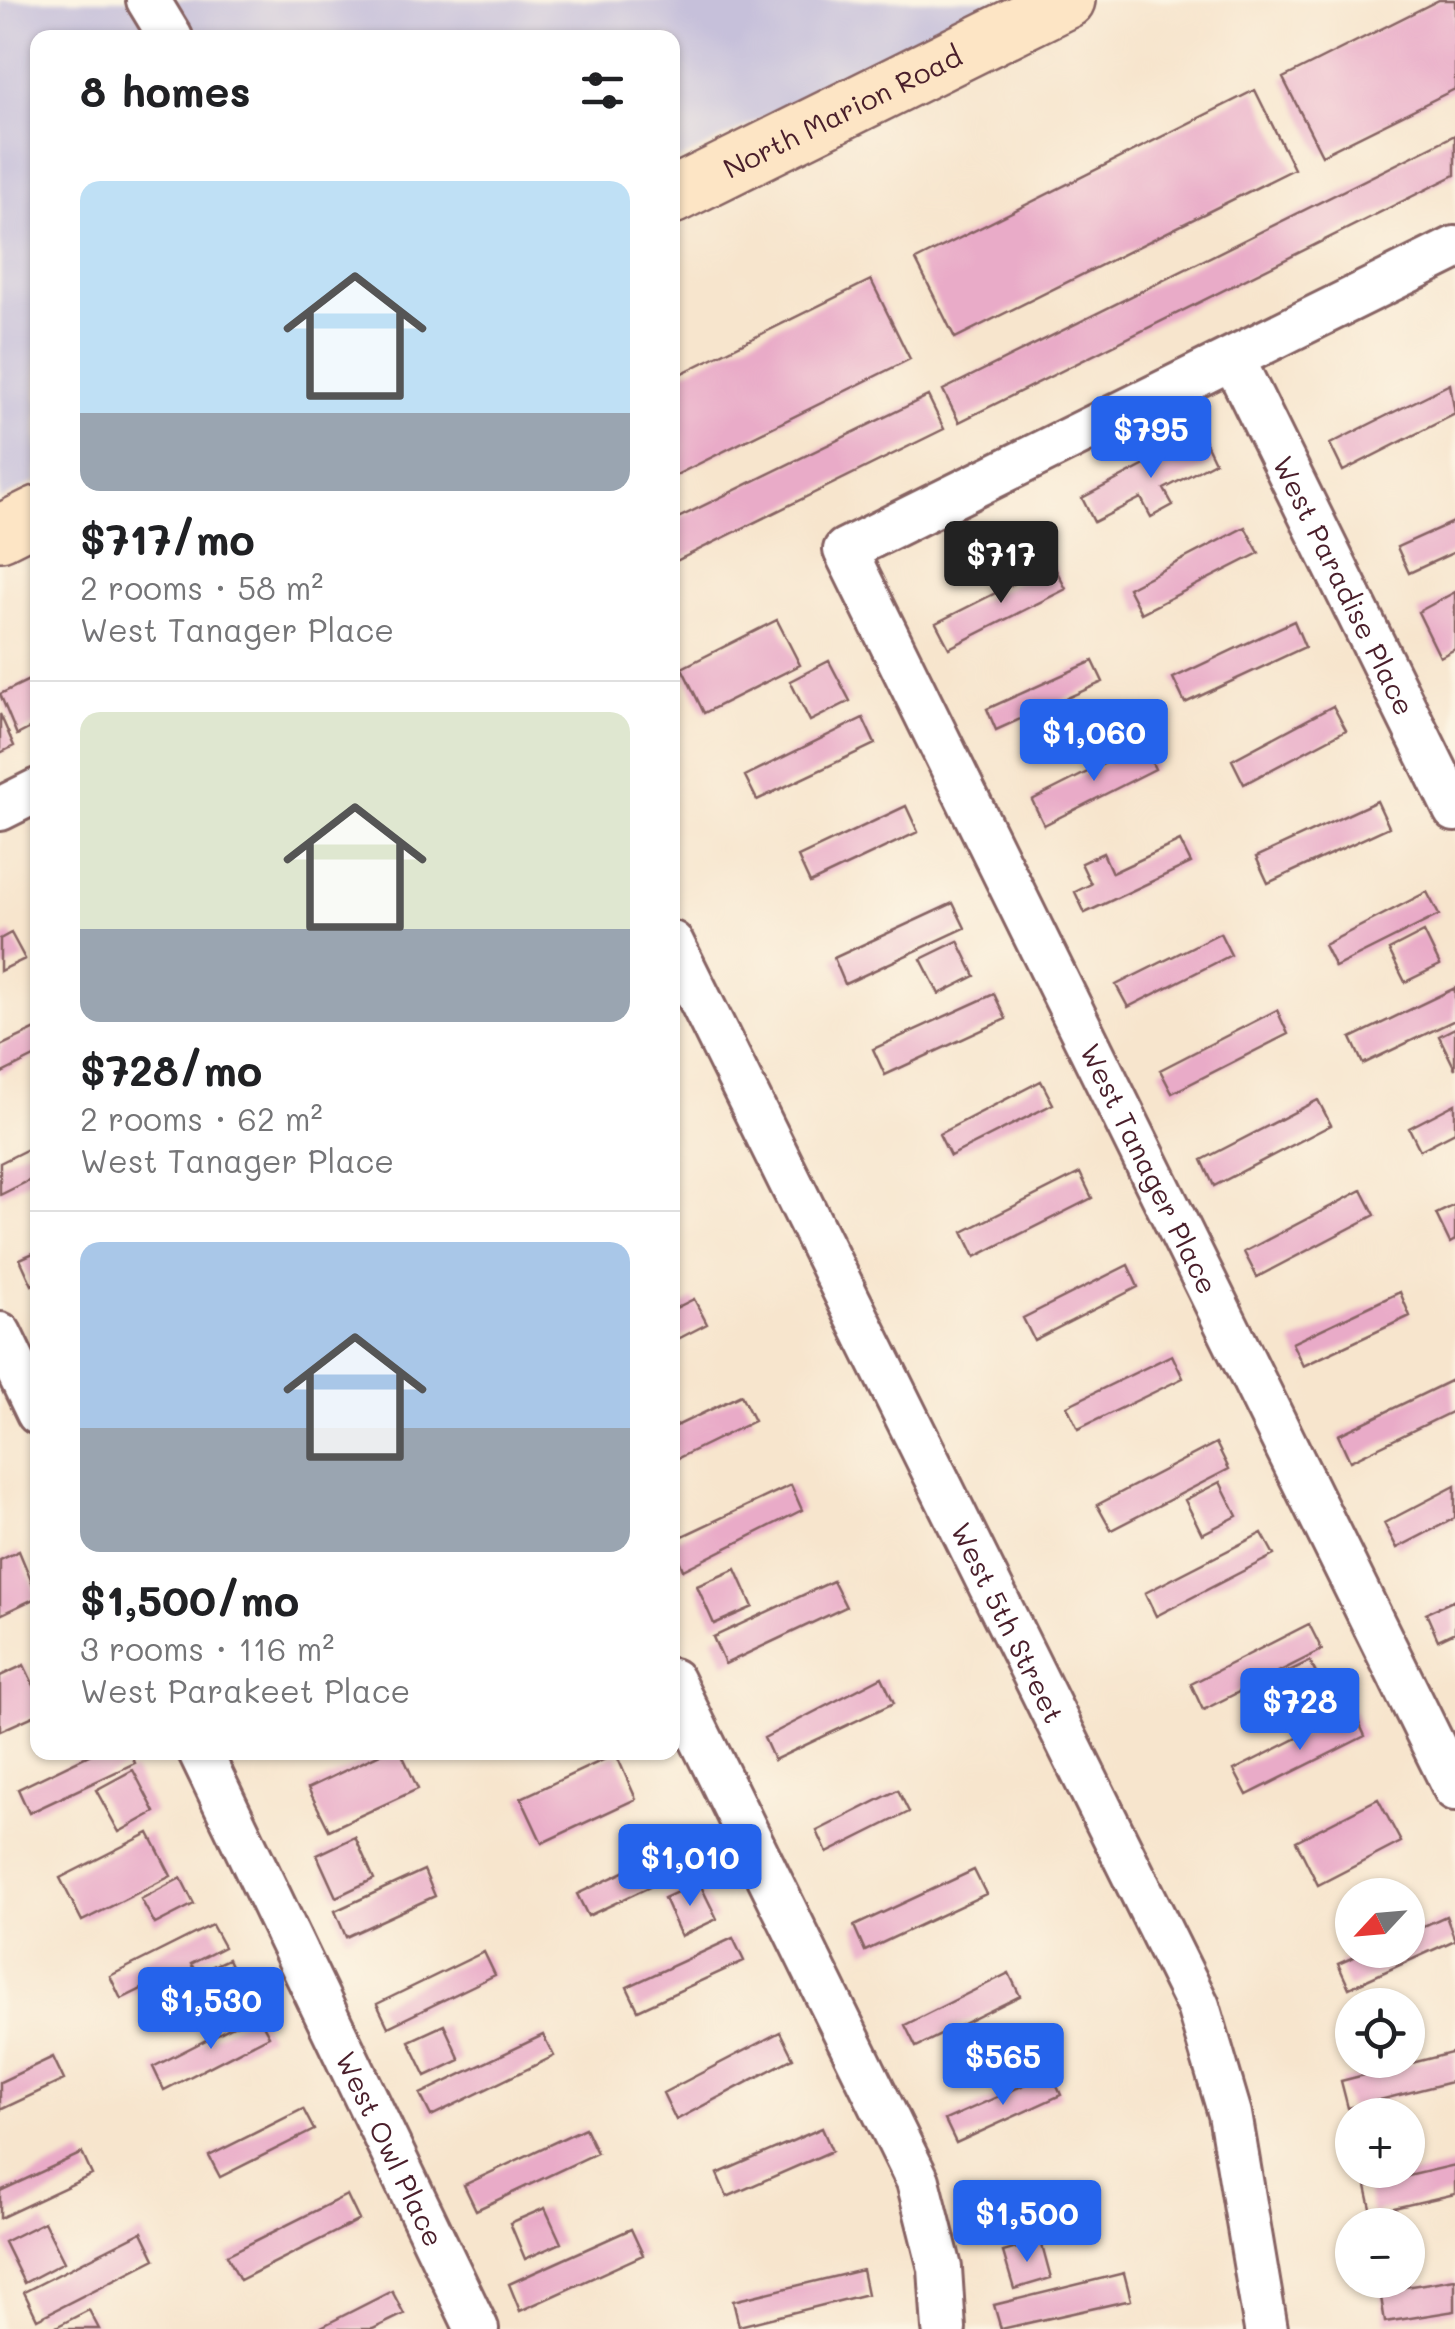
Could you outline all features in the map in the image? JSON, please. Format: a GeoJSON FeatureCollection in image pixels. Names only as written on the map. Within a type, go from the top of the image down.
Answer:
{"type":"FeatureCollection","features":[{"type":"Feature","properties":{"kind":"main road","name":"North Marion Road"},"geometry":{"type":"LineString","coordinates":[[680,192],[1067,0]]}},
{"type":"Feature","properties":{"kind":"main road"},"geometry":{"type":"LineString","coordinates":[[0,533],[30,518]]}},
{"type":"Feature","properties":{"kind":"street"},"geometry":{"type":"LineString","coordinates":[[148,0],[165,30]]}},
{"type":"Feature","properties":{"kind":"street"},"geometry":{"type":"LineString","coordinates":[[1234,361],[1455,248]]}},
{"type":"Feature","properties":{"kind":"street","name":"West Tanager Place"},"geometry":{"type":"LineString","coordinates":[[1234,361],[845,550],[1455,1789]]}},
{"type":"Feature","properties":{"kind":"street","name":"West Paradise Place"},"geometry":{"type":"LineString","coordinates":[[1234,361],[1455,810]]}},
{"type":"Feature","properties":{"kind":"street"},"geometry":{"type":"LineString","coordinates":[[0,808],[30,794]]}},
{"type":"Feature","properties":{"kind":"street","name":"West 5th Street"},"geometry":{"type":"LineString","coordinates":[[680,958],[1198,2006],[1230,2114],[1266,2329]]}},
{"type":"Feature","properties":{"kind":"street"},"geometry":{"type":"LineString","coordinates":[[0,1334],[30,1396]]}},
{"type":"Feature","properties":{"kind":"street"},"geometry":{"type":"LineString","coordinates":[[680,1696],[918,2181],[940,2268],[944,2329]]}},
{"type":"Feature","properties":{"kind":"street","name":"West Owl Place"},"geometry":{"type":"LineString","coordinates":[[204,1760],[477,2329]]}},
{"type":"Feature","properties":{"kind":"shaded area"},"geometry":{"type":"Polygon","coordinates":[[[0,0],[998,0],[680,159],[680,30],[30,30],[30,485],[0,500],[0,0]]]}},
{"type":"Feature","properties":{"kind":"building"},"geometry":{"type":"Polygon","coordinates":[[[1439,0],[1455,0],[1455,89],[1322,155],[1283,78],[1439,0]]]}},
{"type":"Feature","properties":{"kind":"building"},"geometry":{"type":"Polygon","coordinates":[[[1255,90],[1294,169],[955,338],[916,260],[1255,90]]]}},
{"type":"Feature","properties":{"kind":"building"},"geometry":{"type":"Polygon","coordinates":[[[1455,135],[1455,175],[959,422],[943,390],[1455,135]]]}},
{"type":"Feature","properties":{"kind":"building"},"geometry":{"type":"Polygon","coordinates":[[[871,280],[910,359],[680,473],[680,374],[871,280]]]}},
{"type":"Feature","properties":{"kind":"building"},"geometry":{"type":"Polygon","coordinates":[[[1450,384],[1455,414],[1343,471],[1330,444],[1450,384]]]}},
{"type":"Feature","properties":{"kind":"building"},"geometry":{"type":"Polygon","coordinates":[[[928,396],[944,429],[680,559],[680,517],[928,396]]]}},
{"type":"Feature","properties":{"kind":"building"},"geometry":{"type":"Polygon","coordinates":[[[1202,435],[1215,462],[1164,489],[1173,505],[1151,517],[1141,498],[1094,522],[1082,498],[1202,435]]]}},
{"type":"Feature","properties":{"kind":"building"},"geometry":{"type":"Polygon","coordinates":[[[1455,521],[1455,552],[1409,573],[1397,547],[1455,521]]]}},
{"type":"Feature","properties":{"kind":"building"},"geometry":{"type":"Polygon","coordinates":[[[1245,527],[1259,553],[1141,613],[1128,588],[1245,527]]]}},
{"type":"Feature","properties":{"kind":"building"},"geometry":{"type":"Polygon","coordinates":[[[1053,564],[1066,589],[949,648],[936,623],[1053,564]]]}},
{"type":"Feature","properties":{"kind":"building"},"geometry":{"type":"Polygon","coordinates":[[[1455,592],[1455,649],[1440,657],[1418,612],[1455,592]]]}},
{"type":"Feature","properties":{"kind":"building"},"geometry":{"type":"Polygon","coordinates":[[[777,620],[800,665],[704,713],[682,668],[777,620]]]}},
{"type":"Feature","properties":{"kind":"building"},"geometry":{"type":"Polygon","coordinates":[[[1294,621],[1305,647],[1185,703],[1173,678],[1294,621]]]}},
{"type":"Feature","properties":{"kind":"building"},"geometry":{"type":"Polygon","coordinates":[[[829,661],[850,701],[810,721],[790,681],[829,661]]]}},
{"type":"Feature","properties":{"kind":"building"},"geometry":{"type":"Polygon","coordinates":[[[1093,661],[1103,682],[996,730],[987,709],[1093,661]]]}},
{"type":"Feature","properties":{"kind":"building"},"geometry":{"type":"Polygon","coordinates":[[[30,679],[30,728],[17,735],[0,694],[30,679]]]}},
{"type":"Feature","properties":{"kind":"building"},"geometry":{"type":"Polygon","coordinates":[[[1333,706],[1346,730],[1244,784],[1232,760],[1333,706]]]}},
{"type":"Feature","properties":{"kind":"building"},"geometry":{"type":"Polygon","coordinates":[[[0,714],[14,746],[0,753],[0,714]]]}},
{"type":"Feature","properties":{"kind":"building"},"geometry":{"type":"Polygon","coordinates":[[[863,718],[875,744],[757,800],[745,776],[863,718]]]}},
{"type":"Feature","properties":{"kind":"building"},"geometry":{"type":"Polygon","coordinates":[[[1143,744],[1155,769],[1044,825],[1032,800],[1143,744]]]}},
{"type":"Feature","properties":{"kind":"building"},"geometry":{"type":"Polygon","coordinates":[[[1377,801],[1389,827],[1268,883],[1256,857],[1377,801]]]}},
{"type":"Feature","properties":{"kind":"building"},"geometry":{"type":"Polygon","coordinates":[[[906,806],[918,832],[810,883],[798,857],[906,806]]]}},
{"type":"Feature","properties":{"kind":"building"},"geometry":{"type":"Polygon","coordinates":[[[1180,841],[1191,863],[1085,913],[1075,892],[1091,884],[1081,863],[1103,853],[1112,873],[1180,841]]]}},
{"type":"Feature","properties":{"kind":"building"},"geometry":{"type":"Polygon","coordinates":[[[1427,892],[1439,915],[1335,967],[1324,945],[1427,892]]]}},
{"type":"Feature","properties":{"kind":"building"},"geometry":{"type":"Polygon","coordinates":[[[953,903],[965,928],[845,984],[834,958],[953,903]]]}},
{"type":"Feature","properties":{"kind":"building"},"geometry":{"type":"Polygon","coordinates":[[[1424,932],[1440,965],[1405,982],[1389,950],[1424,932]]]}},
{"type":"Feature","properties":{"kind":"building"},"geometry":{"type":"Polygon","coordinates":[[[11,933],[25,959],[0,971],[0,939],[11,933]]]}},
{"type":"Feature","properties":{"kind":"building"},"geometry":{"type":"Polygon","coordinates":[[[1220,933],[1231,955],[1128,1007],[1116,985],[1220,933]]]}},
{"type":"Feature","properties":{"kind":"building"},"geometry":{"type":"Polygon","coordinates":[[[958,941],[975,976],[939,994],[921,959],[958,941]]]}},
{"type":"Feature","properties":{"kind":"building"},"geometry":{"type":"Polygon","coordinates":[[[1455,988],[1455,1020],[1363,1064],[1351,1038],[1455,988]]]}},
{"type":"Feature","properties":{"kind":"building"},"geometry":{"type":"Polygon","coordinates":[[[994,994],[1006,1019],[885,1075],[873,1049],[994,994]]]}},
{"type":"Feature","properties":{"kind":"building"},"geometry":{"type":"Polygon","coordinates":[[[1277,1010],[1288,1034],[1172,1093],[1160,1070],[1277,1010]]]}},
{"type":"Feature","properties":{"kind":"building"},"geometry":{"type":"Polygon","coordinates":[[[1455,1028],[1455,1069],[1439,1036],[1455,1028]]]}},
{"type":"Feature","properties":{"kind":"building"},"geometry":{"type":"Polygon","coordinates":[[[30,1032],[30,1059],[0,1074],[0,1046],[30,1032]]]}},
{"type":"Feature","properties":{"kind":"building"},"geometry":{"type":"Polygon","coordinates":[[[1041,1081],[1053,1104],[950,1156],[939,1134],[1041,1081]]]}},
{"type":"Feature","properties":{"kind":"building"},"geometry":{"type":"Polygon","coordinates":[[[1318,1100],[1331,1125],[1214,1186],[1202,1160],[1318,1100]]]}},
{"type":"Feature","properties":{"kind":"building"},"geometry":{"type":"Polygon","coordinates":[[[1455,1104],[1455,1132],[1420,1150],[1409,1128],[1455,1104]]]}},
{"type":"Feature","properties":{"kind":"building"},"geometry":{"type":"Polygon","coordinates":[[[30,1148],[30,1180],[0,1195],[0,1163],[30,1148]]]}},
{"type":"Feature","properties":{"kind":"building"},"geometry":{"type":"Polygon","coordinates":[[[1080,1173],[1092,1198],[975,1257],[963,1232],[1080,1173]]]}},
{"type":"Feature","properties":{"kind":"building"},"geometry":{"type":"Polygon","coordinates":[[[1362,1190],[1375,1215],[1257,1277],[1244,1252],[1362,1190]]]}},
{"type":"Feature","properties":{"kind":"building"},"geometry":{"type":"Polygon","coordinates":[[[1455,1205],[1455,1240],[1450,1243],[1436,1214],[1455,1205]]]}},
{"type":"Feature","properties":{"kind":"building"},"geometry":{"type":"Polygon","coordinates":[[[30,1255],[30,1281],[20,1259],[30,1255]]]}},
{"type":"Feature","properties":{"kind":"building"},"geometry":{"type":"Polygon","coordinates":[[[1128,1265],[1138,1287],[1034,1340],[1023,1318],[1128,1265]]]}},
{"type":"Feature","properties":{"kind":"building"},"geometry":{"type":"Polygon","coordinates":[[[1400,1292],[1410,1316],[1303,1366],[1292,1343],[1400,1292]]]}},
{"type":"Feature","properties":{"kind":"building"},"geometry":{"type":"Polygon","coordinates":[[[694,1299],[707,1324],[680,1338],[680,1306],[694,1299]]]}},
{"type":"Feature","properties":{"kind":"building"},"geometry":{"type":"Polygon","coordinates":[[[1172,1355],[1183,1378],[1078,1429],[1067,1406],[1172,1355]]]}},
{"type":"Feature","properties":{"kind":"building"},"geometry":{"type":"Polygon","coordinates":[[[1452,1380],[1455,1410],[1350,1461],[1338,1435],[1452,1380]]]}},
{"type":"Feature","properties":{"kind":"building"},"geometry":{"type":"Polygon","coordinates":[[[741,1395],[754,1421],[680,1457],[680,1424],[741,1395]]]}},
{"type":"Feature","properties":{"kind":"building"},"geometry":{"type":"Polygon","coordinates":[[[1216,1443],[1229,1469],[1111,1530],[1097,1505],[1216,1443]]]}},
{"type":"Feature","properties":{"kind":"building"},"geometry":{"type":"Polygon","coordinates":[[[1220,1482],[1237,1516],[1202,1534],[1185,1500],[1220,1482]]]}},
{"type":"Feature","properties":{"kind":"building"},"geometry":{"type":"Polygon","coordinates":[[[791,1485],[802,1510],[683,1570],[680,1537],[791,1485]]]}},
{"type":"Feature","properties":{"kind":"building"},"geometry":{"type":"Polygon","coordinates":[[[1455,1486],[1455,1518],[1397,1548],[1384,1523],[1455,1486]]]}},
{"type":"Feature","properties":{"kind":"building"},"geometry":{"type":"Polygon","coordinates":[[[1262,1533],[1274,1555],[1156,1616],[1145,1593],[1262,1533]]]}},
{"type":"Feature","properties":{"kind":"building"},"geometry":{"type":"Polygon","coordinates":[[[19,1551],[30,1578],[30,1601],[0,1615],[0,1560],[19,1551]]]}},
{"type":"Feature","properties":{"kind":"building"},"geometry":{"type":"Polygon","coordinates":[[[736,1569],[753,1607],[714,1624],[697,1586],[736,1569]]]}},
{"type":"Feature","properties":{"kind":"building"},"geometry":{"type":"Polygon","coordinates":[[[833,1581],[846,1607],[725,1664],[713,1637],[833,1581]]]}},
{"type":"Feature","properties":{"kind":"building"},"geometry":{"type":"Polygon","coordinates":[[[1455,1600],[1455,1632],[1438,1640],[1426,1613],[1455,1600]]]}},
{"type":"Feature","properties":{"kind":"building"},"geometry":{"type":"Polygon","coordinates":[[[1309,1624],[1322,1650],[1203,1710],[1191,1684],[1309,1624]]]}},
{"type":"Feature","properties":{"kind":"building"},"geometry":{"type":"Polygon","coordinates":[[[1310,1661],[1330,1702],[1287,1724],[1266,1682],[1310,1661]]]}},
{"type":"Feature","properties":{"kind":"building"},"geometry":{"type":"Polygon","coordinates":[[[24,1665],[30,1677],[30,1718],[0,1731],[0,1676],[24,1665]]]}},
{"type":"Feature","properties":{"kind":"building"},"geometry":{"type":"Polygon","coordinates":[[[882,1677],[894,1703],[774,1760],[764,1738],[882,1677]]]}},
{"type":"Feature","properties":{"kind":"building"},"geometry":{"type":"Polygon","coordinates":[[[1353,1710],[1365,1736],[1247,1795],[1234,1770],[1353,1710]]]}},
{"type":"Feature","properties":{"kind":"building"},"geometry":{"type":"Polygon","coordinates":[[[78,1760],[135,1763],[29,1813],[18,1789],[78,1760]]]}},
{"type":"Feature","properties":{"kind":"building"},"geometry":{"type":"Polygon","coordinates":[[[367,1760],[405,1760],[418,1789],[329,1830],[308,1788],[367,1760]]]}},
{"type":"Feature","properties":{"kind":"building"},"geometry":{"type":"Polygon","coordinates":[[[603,1760],[619,1760],[636,1799],[542,1843],[521,1798],[603,1760]]]}},
{"type":"Feature","properties":{"kind":"building"},"geometry":{"type":"Polygon","coordinates":[[[133,1770],[155,1812],[119,1832],[96,1790],[133,1770]]]}},
{"type":"Feature","properties":{"kind":"building"},"geometry":{"type":"Polygon","coordinates":[[[898,1790],[909,1812],[827,1853],[817,1831],[898,1790]]]}},
{"type":"Feature","properties":{"kind":"building"},"geometry":{"type":"Polygon","coordinates":[[[1378,1799],[1401,1842],[1318,1885],[1296,1841],[1378,1799]]]}},
{"type":"Feature","properties":{"kind":"building"},"geometry":{"type":"Polygon","coordinates":[[[149,1833],[171,1876],[82,1921],[60,1878],[149,1833]]]}},
{"type":"Feature","properties":{"kind":"building"},"geometry":{"type":"Polygon","coordinates":[[[355,1837],[374,1879],[336,1897],[317,1855],[355,1837]]]}},
{"type":"Feature","properties":{"kind":"building"},"geometry":{"type":"Polygon","coordinates":[[[683,1844],[694,1866],[588,1916],[577,1894],[683,1844]]]}},
{"type":"Feature","properties":{"kind":"building"},"geometry":{"type":"Polygon","coordinates":[[[424,1870],[435,1896],[346,1937],[335,1911],[424,1870]]]}},
{"type":"Feature","properties":{"kind":"building"},"geometry":{"type":"Polygon","coordinates":[[[974,1870],[986,1894],[865,1951],[854,1926],[974,1870]]]}},
{"type":"Feature","properties":{"kind":"building"},"geometry":{"type":"Polygon","coordinates":[[[181,1878],[194,1904],[155,1924],[141,1899],[181,1878]]]}},
{"type":"Feature","properties":{"kind":"building"},"geometry":{"type":"Polygon","coordinates":[[[699,1882],[717,1919],[681,1936],[664,1898],[699,1882]]]}},
{"type":"Feature","properties":{"kind":"building"},"geometry":{"type":"Polygon","coordinates":[[[1446,1916],[1455,1940],[1425,1954],[1425,1925],[1446,1916]]]}},
{"type":"Feature","properties":{"kind":"building"},"geometry":{"type":"Polygon","coordinates":[[[212,1925],[224,1947],[191,1964],[196,1972],[164,1988],[160,1980],[121,1999],[110,1976],[212,1925]]]}},
{"type":"Feature","properties":{"kind":"building"},"geometry":{"type":"Polygon","coordinates":[[[733,1938],[744,1961],[638,2010],[627,1987],[733,1938]]]}},
{"type":"Feature","properties":{"kind":"building"},"geometry":{"type":"Polygon","coordinates":[[[484,1952],[495,1975],[388,2027],[377,2004],[484,1952]]]}},
{"type":"Feature","properties":{"kind":"building"},"geometry":{"type":"Polygon","coordinates":[[[228,1959],[247,2000],[203,2021],[183,1980],[228,1959]]]}},
{"type":"Feature","properties":{"kind":"building"},"geometry":{"type":"Polygon","coordinates":[[[1340,1968],[1393,1968],[1349,1988],[1340,1968]]]}},
{"type":"Feature","properties":{"kind":"building"},"geometry":{"type":"Polygon","coordinates":[[[1009,1973],[1020,1996],[916,2047],[905,2025],[1009,1973]]]}},
{"type":"Feature","properties":{"kind":"building"},"geometry":{"type":"Polygon","coordinates":[[[257,2014],[269,2036],[164,2090],[153,2067],[257,2014]]]}},
{"type":"Feature","properties":{"kind":"building"},"geometry":{"type":"Polygon","coordinates":[[[444,2025],[460,2060],[426,2076],[409,2041],[444,2025]]]}},
{"type":"Feature","properties":{"kind":"building"},"geometry":{"type":"Polygon","coordinates":[[[780,2032],[793,2058],[676,2120],[663,2093],[780,2032]]]}},
{"type":"Feature","properties":{"kind":"building"},"geometry":{"type":"Polygon","coordinates":[[[543,2035],[554,2056],[431,2116],[420,2094],[543,2035]]]}},
{"type":"Feature","properties":{"kind":"building"},"geometry":{"type":"Polygon","coordinates":[[[1455,2052],[1455,2081],[1388,2098],[1345,2098],[1341,2081],[1425,2078],[1425,2060],[1455,2052]]]}},
{"type":"Feature","properties":{"kind":"building"},"geometry":{"type":"Polygon","coordinates":[[[53,2057],[64,2080],[0,2110],[0,2082],[53,2057]]]}},
{"type":"Feature","properties":{"kind":"building"},"geometry":{"type":"Polygon","coordinates":[[[1051,2073],[1061,2095],[956,2143],[945,2120],[1051,2073]]]}},
{"type":"Feature","properties":{"kind":"building"},"geometry":{"type":"Polygon","coordinates":[[[303,2109],[314,2130],[220,2177],[209,2156],[303,2109]]]}},
{"type":"Feature","properties":{"kind":"building"},"geometry":{"type":"Polygon","coordinates":[[[585,2128],[597,2153],[476,2210],[464,2185],[585,2128]]]}},
{"type":"Feature","properties":{"kind":"building"},"geometry":{"type":"Polygon","coordinates":[[[822,2128],[832,2151],[727,2197],[717,2174],[822,2128]]]}},
{"type":"Feature","properties":{"kind":"building"},"geometry":{"type":"Polygon","coordinates":[[[82,2153],[92,2175],[0,2218],[0,2191],[82,2153]]]}},
{"type":"Feature","properties":{"kind":"building"},"geometry":{"type":"Polygon","coordinates":[[[1455,2165],[1455,2194],[1394,2208],[1371,2208],[1366,2188],[1425,2188],[1425,2172],[1455,2165]]]}},
{"type":"Feature","properties":{"kind":"building"},"geometry":{"type":"Polygon","coordinates":[[[1085,2182],[1090,2204],[977,2232],[971,2208],[1085,2182]]]}},
{"type":"Feature","properties":{"kind":"building"},"geometry":{"type":"Polygon","coordinates":[[[347,2195],[359,2220],[240,2280],[227,2255],[347,2195]]]}},
{"type":"Feature","properties":{"kind":"building"},"geometry":{"type":"Polygon","coordinates":[[[545,2208],[561,2243],[525,2259],[510,2223],[545,2208]]]}},
{"type":"Feature","properties":{"kind":"building"},"geometry":{"type":"Polygon","coordinates":[[[44,2222],[64,2262],[24,2283],[4,2242],[44,2222]]]}},
{"type":"Feature","properties":{"kind":"building"},"geometry":{"type":"Polygon","coordinates":[[[631,2229],[643,2255],[520,2311],[509,2284],[631,2229]]]}},
{"type":"Feature","properties":{"kind":"building"},"geometry":{"type":"Polygon","coordinates":[[[142,2232],[155,2259],[37,2319],[24,2292],[142,2232]]]}},
{"type":"Feature","properties":{"kind":"building"},"geometry":{"type":"Polygon","coordinates":[[[1041,2241],[1051,2278],[1014,2289],[1003,2252],[1041,2241]]]}},
{"type":"Feature","properties":{"kind":"building"},"geometry":{"type":"Polygon","coordinates":[[[862,2270],[867,2294],[739,2326],[733,2301],[862,2270]]]}},
{"type":"Feature","properties":{"kind":"building"},"geometry":{"type":"Polygon","coordinates":[[[1124,2273],[1131,2300],[1001,2329],[994,2305],[1124,2273]]]}},
{"type":"Feature","properties":{"kind":"building"},"geometry":{"type":"Polygon","coordinates":[[[1455,2279],[1455,2311],[1385,2322],[1381,2298],[1425,2298],[1425,2284],[1455,2279]]]}},
{"type":"Feature","properties":{"kind":"building"},"geometry":{"type":"Polygon","coordinates":[[[392,2291],[404,2314],[373,2329],[317,2329],[392,2291]]]}},
{"type":"Feature","properties":{"kind":"building"},"geometry":{"type":"Polygon","coordinates":[[[89,2310],[99,2329],[52,2329],[89,2310]]]}}]}
